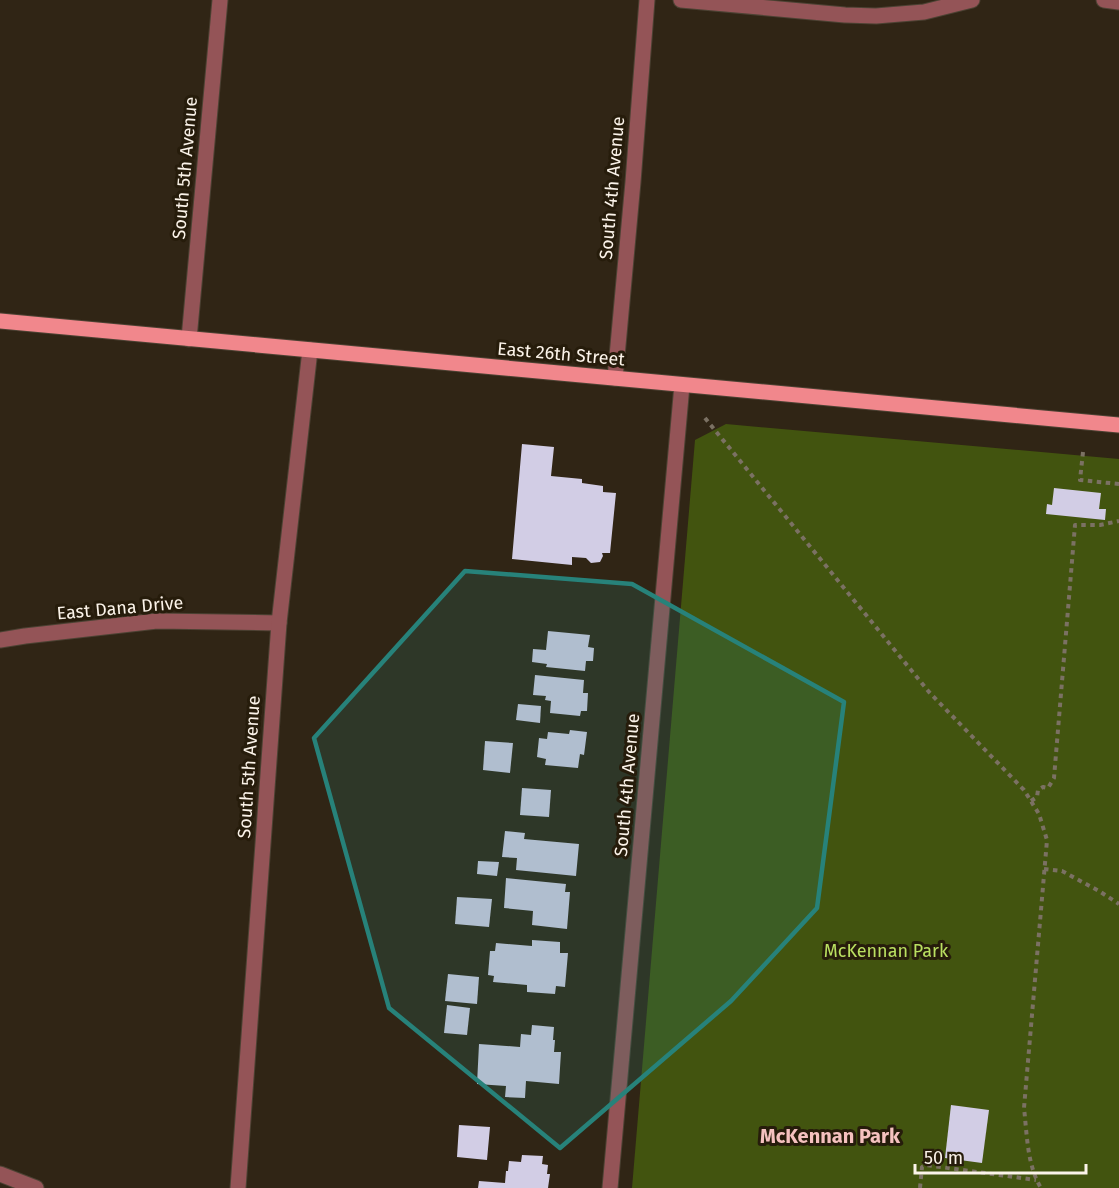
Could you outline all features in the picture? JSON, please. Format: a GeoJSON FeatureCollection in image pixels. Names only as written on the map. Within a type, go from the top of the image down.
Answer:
{"type":"FeatureCollection","features":[{"type":"Feature","properties":{"kind":"main road","name":"East 26th Street"},"geometry":{"type":"LineString","coordinates":[[0,321],[1119,425]]}},
{"type":"Feature","properties":{"kind":"street","name":"South 5th Avenue"},"geometry":{"type":"LineString","coordinates":[[189,339],[220,0]]}},
{"type":"Feature","properties":{"kind":"street","name":"South 4th Avenue"},"geometry":{"type":"LineString","coordinates":[[615,378],[647,0]]}},
{"type":"Feature","properties":{"kind":"street"},"geometry":{"type":"LineString","coordinates":[[681,0],[876,16],[924,12],[972,0]]}},
{"type":"Feature","properties":{"kind":"street"},"geometry":{"type":"LineString","coordinates":[[1104,0],[1119,2]]}},
{"type":"Feature","properties":{"kind":"street","name":"South 5th Avenue"},"geometry":{"type":"LineString","coordinates":[[238,1188],[279,624],[310,350]]}},
{"type":"Feature","properties":{"kind":"street","name":"South 4th Avenue"},"geometry":{"type":"LineString","coordinates":[[610,1188],[682,385]]}},
{"type":"Feature","properties":{"kind":"street","name":"East Dana Drive"},"geometry":{"type":"LineString","coordinates":[[0,640],[157,621],[279,624]]}},
{"type":"Feature","properties":{"kind":"street"},"geometry":{"type":"LineString","coordinates":[[0,1174],[36,1188]]}},
{"type":"Feature","properties":{"kind":"path"},"geometry":{"type":"LineString","coordinates":[[705,418],[929,692],[1024,790],[1039,814],[1047,840],[1024,1108],[1029,1149],[1036,1180],[1041,1188]]}},
{"type":"Feature","properties":{"kind":"path"},"geometry":{"type":"LineString","coordinates":[[1083,452],[1080,480],[1119,484]]}},
{"type":"Feature","properties":{"kind":"path"},"geometry":{"type":"LineString","coordinates":[[1031,801],[1037,797],[1038,790],[1042,787],[1048,788],[1054,778],[1075,525],[1100,525],[1119,521]]}},
{"type":"Feature","properties":{"kind":"path"},"geometry":{"type":"LineString","coordinates":[[1044,869],[1062,872],[1100,891],[1119,904]]}},
{"type":"Feature","properties":{"kind":"path"},"geometry":{"type":"LineString","coordinates":[[920,1188],[922,1167],[926,1165],[1036,1180]]}},
{"type":"Feature","properties":{"kind":"highlighted area"},"geometry":{"type":"Polygon","coordinates":[[[465,571],[632,584],[844,702],[817,908],[731,1001],[560,1148],[389,1008],[314,738],[465,571]]]}},
{"type":"Feature","properties":{"kind":"green space","name":"McKennan Park"},"geometry":{"type":"Polygon","coordinates":[[[726,424],[1119,459],[1119,1188],[632,1188],[695,440],[726,424]]]}},
{"type":"Feature","properties":{"kind":"building"},"geometry":{"type":"Polygon","coordinates":[[[522,444],[554,447],[551,476],[582,479],[582,483],[603,486],[603,492],[616,493],[610,553],[602,553],[600,562],[591,563],[586,558],[572,557],[572,565],[512,559],[522,444]]]}},
{"type":"Feature","properties":{"kind":"building"},"geometry":{"type":"Polygon","coordinates":[[[1054,488],[1101,493],[1099,509],[1106,509],[1105,520],[1046,514],[1047,504],[1052,505],[1054,488]]]}},
{"type":"Feature","properties":{"kind":"building"},"geometry":{"type":"Polygon","coordinates":[[[548,631],[590,635],[588,647],[594,648],[593,661],[586,661],[585,671],[546,667],[547,664],[532,662],[533,649],[546,650],[548,631]]]}},
{"type":"Feature","properties":{"kind":"building"},"geometry":{"type":"Polygon","coordinates":[[[535,675],[584,680],[583,693],[588,693],[587,711],[581,711],[580,716],[550,713],[551,701],[545,700],[546,696],[533,695],[535,675]]]}},
{"type":"Feature","properties":{"kind":"building"},"geometry":{"type":"Polygon","coordinates":[[[518,704],[541,706],[540,723],[516,720],[518,704]]]}},
{"type":"Feature","properties":{"kind":"building"},"geometry":{"type":"Polygon","coordinates":[[[570,730],[587,732],[584,755],[580,754],[578,768],[545,765],[546,759],[537,757],[539,738],[547,739],[548,732],[569,734],[570,730]]]}},
{"type":"Feature","properties":{"kind":"building"},"geometry":{"type":"Polygon","coordinates":[[[485,741],[513,743],[510,773],[483,770],[485,741]]]}},
{"type":"Feature","properties":{"kind":"building"},"geometry":{"type":"Polygon","coordinates":[[[522,788],[551,790],[549,817],[520,815],[522,788]]]}},
{"type":"Feature","properties":{"kind":"building"},"geometry":{"type":"Polygon","coordinates":[[[505,831],[525,833],[524,839],[579,844],[576,876],[516,870],[517,858],[502,857],[505,831]]]}},
{"type":"Feature","properties":{"kind":"building"},"geometry":{"type":"Polygon","coordinates":[[[478,861],[499,862],[497,876],[477,874],[478,861]]]}},
{"type":"Feature","properties":{"kind":"building"},"geometry":{"type":"Polygon","coordinates":[[[506,878],[566,884],[565,892],[570,892],[567,929],[532,925],[533,911],[504,908],[506,878]]]}},
{"type":"Feature","properties":{"kind":"building"},"geometry":{"type":"Polygon","coordinates":[[[457,897],[492,899],[489,927],[455,924],[457,897]]]}},
{"type":"Feature","properties":{"kind":"building"},"geometry":{"type":"Polygon","coordinates":[[[532,940],[560,942],[560,953],[568,953],[565,987],[556,986],[555,994],[527,992],[527,985],[493,982],[494,976],[488,975],[490,951],[495,951],[496,943],[532,946],[532,940]]]}},
{"type":"Feature","properties":{"kind":"building"},"geometry":{"type":"Polygon","coordinates":[[[448,974],[479,977],[477,1004],[445,1001],[448,974]]]}},
{"type":"Feature","properties":{"kind":"building"},"geometry":{"type":"Polygon","coordinates":[[[447,1005],[470,1008],[467,1035],[444,1033],[447,1005]]]}},
{"type":"Feature","properties":{"kind":"building"},"geometry":{"type":"Polygon","coordinates":[[[532,1025],[554,1027],[554,1052],[561,1052],[559,1084],[526,1081],[525,1098],[505,1097],[506,1086],[477,1084],[479,1044],[520,1047],[521,1034],[531,1035],[532,1025]]]}},
{"type":"Feature","properties":{"kind":"building"},"geometry":{"type":"Polygon","coordinates":[[[951,1105],[989,1110],[982,1163],[945,1158],[951,1105]]]}},
{"type":"Feature","properties":{"kind":"building"},"geometry":{"type":"Polygon","coordinates":[[[459,1125],[490,1127],[487,1160],[457,1157],[459,1125]]]}},
{"type":"Feature","properties":{"kind":"building"},"geometry":{"type":"Polygon","coordinates":[[[522,1155],[543,1156],[542,1164],[548,1165],[547,1174],[550,1174],[548,1188],[478,1188],[479,1181],[505,1183],[509,1161],[521,1162],[522,1155]]]}},
{"type":"Feature","properties":{"kind":"district","name":"McKennan Park"},"geometry":{"type":"Point","coordinates":[830,1136]}}]}
